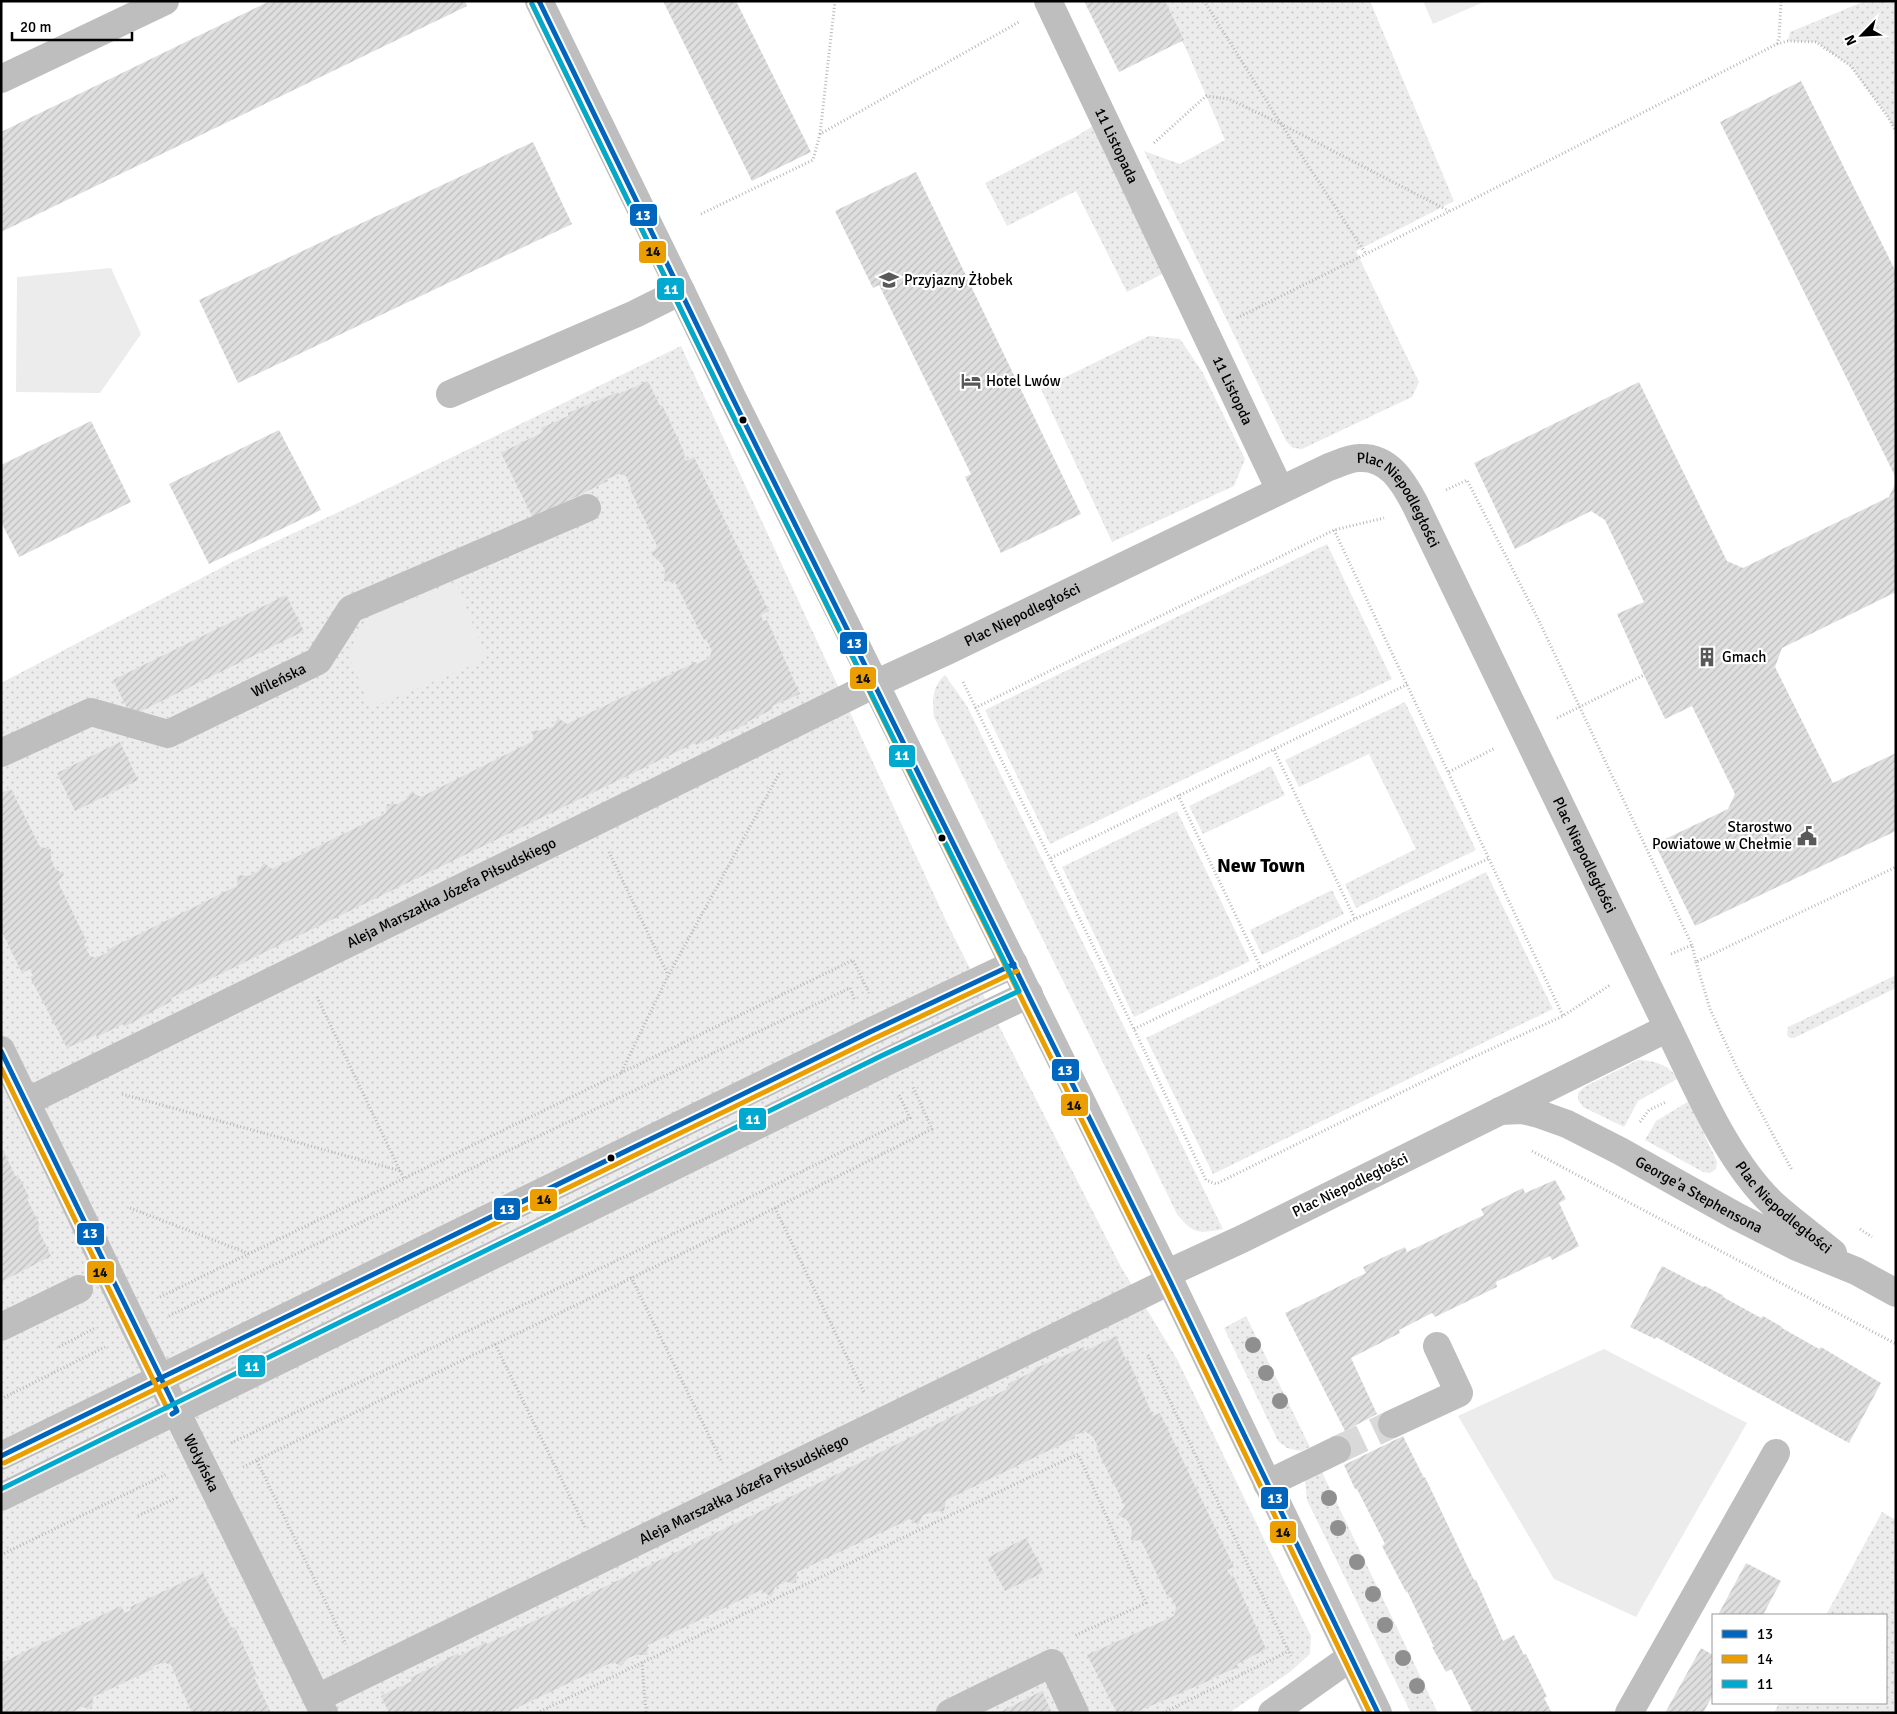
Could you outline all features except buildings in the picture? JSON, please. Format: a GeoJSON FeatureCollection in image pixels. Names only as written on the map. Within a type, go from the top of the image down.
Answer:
{"type":"FeatureCollection","features":[{"type":"Feature","properties":{"kind":"street"},"geometry":{"type":"LineString","coordinates":[[1,79],[165,1]]}},
{"type":"Feature","properties":{"kind":"street"},"geometry":{"type":"LineString","coordinates":[[539,1],[732,397],[1022,980],[1378,1713]]}},
{"type":"Feature","properties":{"kind":"street","name":"11 Listopada"},"geometry":{"type":"LineString","coordinates":[[1049,3],[1185,290]]}},
{"type":"Feature","properties":{"kind":"street"},"geometry":{"type":"LineString","coordinates":[[450,394],[635,314],[681,290]]}},
{"type":"Feature","properties":{"kind":"street","name":"11 Listopda"},"geometry":{"type":"LineString","coordinates":[[1185,290],[1280,490]]}},
{"type":"Feature","properties":{"kind":"street","name":"Plac Niepodległości"},"geometry":{"type":"LineString","coordinates":[[875,684],[1329,467],[1358,458],[1383,462],[1402,480],[1415,504],[1697,1087],[1741,1165],[1773,1204],[1856,1271]]}},
{"type":"Feature","properties":{"kind":"street","name":"Wileńska"},"geometry":{"type":"LineString","coordinates":[[1,754],[91,712],[168,734],[318,661],[351,609],[587,508]]}},
{"type":"Feature","properties":{"kind":"street","name":"Aleja Marszałka Józefa Piłsudskiego"},"geometry":{"type":"LineString","coordinates":[[26,1102],[875,684]]}},
{"type":"Feature","properties":{"kind":"street"},"geometry":{"type":"LineString","coordinates":[[1,1456],[870,1032],[1022,980]]}},
{"type":"Feature","properties":{"kind":"street"},"geometry":{"type":"LineString","coordinates":[[1,1497],[884,1063],[1022,980]]}},
{"type":"Feature","properties":{"kind":"street","name":"Plac Niepodległości"},"geometry":{"type":"LineString","coordinates":[[1168,1278],[1242,1239],[1668,1028]]}},
{"type":"Feature","properties":{"kind":"street","name":"Wołyńska"},"geometry":{"type":"LineString","coordinates":[[1,1050],[320,1705]]}},
{"type":"Feature","properties":{"kind":"street","name":"George'a Stephensona"},"geometry":{"type":"LineString","coordinates":[[1499,1111],[1522,1110],[1566,1124],[1620,1151],[1788,1243],[1856,1271],[1896,1293]]}},
{"type":"Feature","properties":{"kind":"street","name":"Aleja Marszałka Józefa Piłsudskiego"},"geometry":{"type":"LineString","coordinates":[[320,1705],[361,1676],[878,1423],[1168,1278]]}},
{"type":"Feature","properties":{"kind":"street"},"geometry":{"type":"LineString","coordinates":[[1,1327],[79,1289]]}},
{"type":"Feature","properties":{"kind":"street"},"geometry":{"type":"LineString","coordinates":[[1392,1424],[1459,1393],[1437,1346]]}},
{"type":"Feature","properties":{"kind":"street"},"geometry":{"type":"LineString","coordinates":[[1267,1484],[1337,1450]]}},
{"type":"Feature","properties":{"kind":"street"},"geometry":{"type":"LineString","coordinates":[[1630,1713],[1776,1452]]}},
{"type":"Feature","properties":{"kind":"street"},"geometry":{"type":"LineString","coordinates":[[1272,1713],[1351,1657]]}},
{"type":"Feature","properties":{"kind":"street"},"geometry":{"type":"LineString","coordinates":[[950,1713],[1052,1663],[1075,1713]]}},
{"type":"Feature","properties":{"kind":"path"},"geometry":{"type":"LineString","coordinates":[[701,214],[813,160],[820,134],[836,1]]}},
{"type":"Feature","properties":{"kind":"path"},"geometry":{"type":"LineString","coordinates":[[1204,1],[1366,254]]}},
{"type":"Feature","properties":{"kind":"path"},"geometry":{"type":"LineString","coordinates":[[1777,44],[1781,1]]}},
{"type":"Feature","properties":{"kind":"path"},"geometry":{"type":"LineString","coordinates":[[820,134],[1049,3]]}},
{"type":"Feature","properties":{"kind":"path"},"geometry":{"type":"LineString","coordinates":[[1250,311],[1366,254],[1777,44],[1788,41],[1816,42],[1850,66],[1888,117],[1896,132]]}},
{"type":"Feature","properties":{"kind":"path"},"geometry":{"type":"LineString","coordinates":[[1152,145],[1206,96],[1229,99],[1449,211]]}},
{"type":"Feature","properties":{"kind":"path"},"geometry":{"type":"LineString","coordinates":[[1692,944],[1601,989],[1564,1016],[1467,1060],[1216,1184],[1206,1180],[1134,1029],[975,708],[1334,530],[1382,519],[1468,480],[1539,621],[1692,944],[1710,1009],[1737,1068],[1794,1173]]}},
{"type":"Feature","properties":{"kind":"path"},"geometry":{"type":"LineString","coordinates":[[1334,530],[1564,1016]]}},
{"type":"Feature","properties":{"kind":"path"},"geometry":{"type":"LineString","coordinates":[[1607,694],[1644,675]]}},
{"type":"Feature","properties":{"kind":"path"},"geometry":{"type":"LineString","coordinates":[[1050,858],[1408,684]]}},
{"type":"Feature","properties":{"kind":"path"},"geometry":{"type":"LineString","coordinates":[[1274,750],[1355,920]]}},
{"type":"Feature","properties":{"kind":"path"},"geometry":{"type":"LineString","coordinates":[[58,1347],[621,1073],[668,976],[782,768]]}},
{"type":"Feature","properties":{"kind":"path"},"geometry":{"type":"LineString","coordinates":[[1178,795],[1261,968]]}},
{"type":"Feature","properties":{"kind":"path"},"geometry":{"type":"LineString","coordinates":[[595,822],[668,976]]}},
{"type":"Feature","properties":{"kind":"path"},"geometry":{"type":"LineString","coordinates":[[1134,1029],[1355,920],[1490,858]]}},
{"type":"Feature","properties":{"kind":"path"},"geometry":{"type":"LineString","coordinates":[[1696,962],[1896,867]]}},
{"type":"Feature","properties":{"kind":"path"},"geometry":{"type":"LineString","coordinates":[[302,966],[404,1179]]}},
{"type":"Feature","properties":{"kind":"path"},"geometry":{"type":"LineString","coordinates":[[166,1318],[501,1154],[850,988]]}},
{"type":"Feature","properties":{"kind":"path"},"geometry":{"type":"LineString","coordinates":[[1605,1188],[1620,1151],[1649,1110],[1737,1068]]}},
{"type":"Feature","properties":{"kind":"path"},"geometry":{"type":"LineString","coordinates":[[71,1080],[401,1171]]}},
{"type":"Feature","properties":{"kind":"path"},"geometry":{"type":"LineString","coordinates":[[246,1436],[721,1211],[910,1118]]}},
{"type":"Feature","properties":{"kind":"path"},"geometry":{"type":"LineString","coordinates":[[1528,1149],[1605,1188],[1623,1200],[1896,1344]]}},
{"type":"Feature","properties":{"kind":"path"},"geometry":{"type":"LineString","coordinates":[[130,1208],[250,1254]]}},
{"type":"Feature","properties":{"kind":"path"},"geometry":{"type":"LineString","coordinates":[[775,1208],[878,1423]]}},
{"type":"Feature","properties":{"kind":"path"},"geometry":{"type":"LineString","coordinates":[[1857,1227],[1878,1242]]}},
{"type":"Feature","properties":{"kind":"path"},"geometry":{"type":"LineString","coordinates":[[631,1277],[737,1492]]}},
{"type":"Feature","properties":{"kind":"path"},"geometry":{"type":"LineString","coordinates":[[1,1399],[114,1343]]}},
{"type":"Feature","properties":{"kind":"path"},"geometry":{"type":"LineString","coordinates":[[495,1344],[600,1559]]}},
{"type":"Feature","properties":{"kind":"path"},"geometry":{"type":"LineString","coordinates":[[1148,1355],[1307,1688]]}},
{"type":"Feature","properties":{"kind":"path"},"geometry":{"type":"LineString","coordinates":[[537,1713],[1078,1454],[1146,1604],[1067,1640]]}},
{"type":"Feature","properties":{"kind":"path"},"geometry":{"type":"LineString","coordinates":[[257,1461],[361,1676]]}},
{"type":"Feature","properties":{"kind":"path"},"geometry":{"type":"LineString","coordinates":[[1,1555],[172,1472]]}},
{"type":"Feature","properties":{"kind":"path"},"geometry":{"type":"LineString","coordinates":[[1163,1713],[1288,1651]]}},
{"type":"Feature","properties":{"kind":"path"},"geometry":{"type":"LineString","coordinates":[[642,1662],[646,1713]]}},
{"type":"Feature","properties":{"kind":"shaded area"},"geometry":{"type":"Polygon","coordinates":[[[1163,1],[1370,1],[1454,201],[1356,251],[1419,382],[1412,397],[1302,449],[1293,448],[1286,441],[1144,151],[1180,164],[1225,140],[1187,51],[1163,1]]]}},
{"type":"Feature","properties":{"kind":"shaded area"},"geometry":{"type":"Polygon","coordinates":[[[1423,1],[1486,1],[1433,24],[1423,1]]]}},
{"type":"Feature","properties":{"kind":"shaded area"},"geometry":{"type":"Polygon","coordinates":[[[1865,1],[1896,3],[1896,132],[1888,117],[1850,66],[1816,42],[1788,41],[1790,32],[1865,1]]]}},
{"type":"Feature","properties":{"kind":"shaded area"},"geometry":{"type":"Polygon","coordinates":[[[1104,119],[1174,268],[1127,292],[1076,191],[1007,226],[985,183],[1077,136],[1104,119]]]}},
{"type":"Feature","properties":{"kind":"shaded area"},"geometry":{"type":"Polygon","coordinates":[[[111,268],[141,334],[100,393],[16,392],[17,277],[111,268]]]}},
{"type":"Feature","properties":{"kind":"shaded area"},"geometry":{"type":"Polygon","coordinates":[[[1149,336],[1180,339],[1203,373],[1245,459],[1234,486],[1112,542],[1041,389],[1149,336]]]}},
{"type":"Feature","properties":{"kind":"shaded area"},"geometry":{"type":"Polygon","coordinates":[[[681,346],[949,927],[1121,1267],[1177,1359],[1311,1636],[1310,1654],[1290,1672],[1229,1713],[1,1713],[1,683],[236,560],[358,503],[681,346]]]}},
{"type":"Feature","properties":{"kind":"shaded area"},"geometry":{"type":"Polygon","coordinates":[[[1327,544],[1392,679],[1050,844],[985,710],[1327,544]]]}},
{"type":"Feature","properties":{"kind":"shaded area"},"geometry":{"type":"Polygon","coordinates":[[[456,582],[487,659],[371,708],[348,654],[367,618],[456,582]]]}},
{"type":"Feature","properties":{"kind":"shaded area"},"geometry":{"type":"Polygon","coordinates":[[[945,675],[967,706],[1223,1229],[1208,1232],[1197,1231],[1187,1225],[1177,1214],[934,717],[935,689],[945,675]]]}},
{"type":"Feature","properties":{"kind":"shaded area"},"geometry":{"type":"Polygon","coordinates":[[[1405,702],[1476,850],[1356,908],[1345,884],[1416,849],[1369,754],[1299,787],[1285,760],[1405,702]]]}},
{"type":"Feature","properties":{"kind":"shaded area"},"geometry":{"type":"Polygon","coordinates":[[[1271,766],[1285,795],[1203,834],[1189,806],[1271,766]]]}},
{"type":"Feature","properties":{"kind":"shaded area"},"geometry":{"type":"Polygon","coordinates":[[[1177,811],[1250,961],[1134,1017],[1062,867],[1177,811]]]}},
{"type":"Feature","properties":{"kind":"shaded area"},"geometry":{"type":"Polygon","coordinates":[[[1486,872],[1553,1009],[1213,1174],[1146,1038],[1486,872]]]}},
{"type":"Feature","properties":{"kind":"shaded area"},"geometry":{"type":"Polygon","coordinates":[[[1332,890],[1344,914],[1262,955],[1250,930],[1332,890]]]}},
{"type":"Feature","properties":{"kind":"shaded area"},"geometry":{"type":"Polygon","coordinates":[[[1896,975],[1896,988],[1794,1038],[1790,1038],[1787,1035],[1788,1027],[1896,975]]]}},
{"type":"Feature","properties":{"kind":"shaded area"},"geometry":{"type":"Polygon","coordinates":[[[1638,1060],[1660,1064],[1670,1070],[1677,1079],[1638,1101],[1624,1127],[1583,1107],[1578,1100],[1578,1093],[1584,1087],[1638,1060]]]}},
{"type":"Feature","properties":{"kind":"shaded area"},"geometry":{"type":"Polygon","coordinates":[[[1689,1101],[1717,1162],[1716,1169],[1710,1173],[1703,1172],[1645,1140],[1656,1121],[1689,1101]]]}},
{"type":"Feature","properties":{"kind":"shaded area"},"geometry":{"type":"Polygon","coordinates":[[[1246,1316],[1310,1447],[1301,1451],[1287,1448],[1278,1441],[1224,1328],[1246,1316]]]}},
{"type":"Feature","properties":{"kind":"shaded area"},"geometry":{"type":"Polygon","coordinates":[[[1604,1349],[1747,1423],[1636,1617],[1554,1579],[1458,1416],[1604,1349]]]}},
{"type":"Feature","properties":{"kind":"shaded area"},"geometry":{"type":"Polygon","coordinates":[[[1319,1466],[1438,1713],[1411,1713],[1307,1500],[1305,1480],[1319,1466]]]}},
{"type":"Feature","properties":{"kind":"shaded area"},"geometry":{"type":"Polygon","coordinates":[[[1882,1512],[1896,1520],[1896,1713],[1774,1713],[1778,1704],[1887,1704],[1887,1614],[1827,1614],[1882,1512]]]}},
{"type":"Feature","properties":{"kind":"tunnel"},"geometry":{"type":"LineString","coordinates":[[1337,1450],[1392,1424]]}},
{"type":"Feature","properties":{"kind":"transit line","name":"13"},"geometry":{"type":"LineString","coordinates":[[539,1],[732,397],[1170,1281],[1378,1713]]}},
{"type":"Feature","properties":{"kind":"transit line","name":"14"},"geometry":{"type":"LineString","coordinates":[[532,4],[725,400],[1163,1284],[1370,1713]]}},
{"type":"Feature","properties":{"kind":"transit line","name":"11"},"geometry":{"type":"LineString","coordinates":[[1,1489],[881,1056],[1019,991],[725,400],[532,4]]}},
{"type":"Feature","properties":{"kind":"transit line","name":"13"},"geometry":{"type":"LineString","coordinates":[[1,1456],[870,1032],[1014,964]]}},
{"type":"Feature","properties":{"kind":"transit line","name":"14"},"geometry":{"type":"LineString","coordinates":[[4,1463],[873,1039],[1017,971]]}},
{"type":"Feature","properties":{"kind":"transit line","name":"13"},"geometry":{"type":"LineString","coordinates":[[1,1051],[177,1411],[172,1414]]}},
{"type":"Feature","properties":{"kind":"transit line","name":"14"},"geometry":{"type":"LineString","coordinates":[[1,1068],[167,1408]]}},
{"type":"Feature","properties":{"kind":"place","name":"Przyjazny Żłobek"},"geometry":{"type":"Point","coordinates":[889,280]}},
{"type":"Feature","properties":{"kind":"place","name":"Hotel Lwów"},"geometry":{"type":"Point","coordinates":[971,381]}},
{"type":"Feature","properties":{"kind":"place","name":"Gmach"},"geometry":{"type":"Point","coordinates":[1707,657]}},
{"type":"Feature","properties":{"kind":"place","name":"Starostwo Powiatowe w Chełmie"},"geometry":{"type":"Point","coordinates":[1807,836]}},
{"type":"Feature","properties":{"kind":"district","name":"New Town"},"geometry":{"type":"Point","coordinates":[1261,865]}}]}
